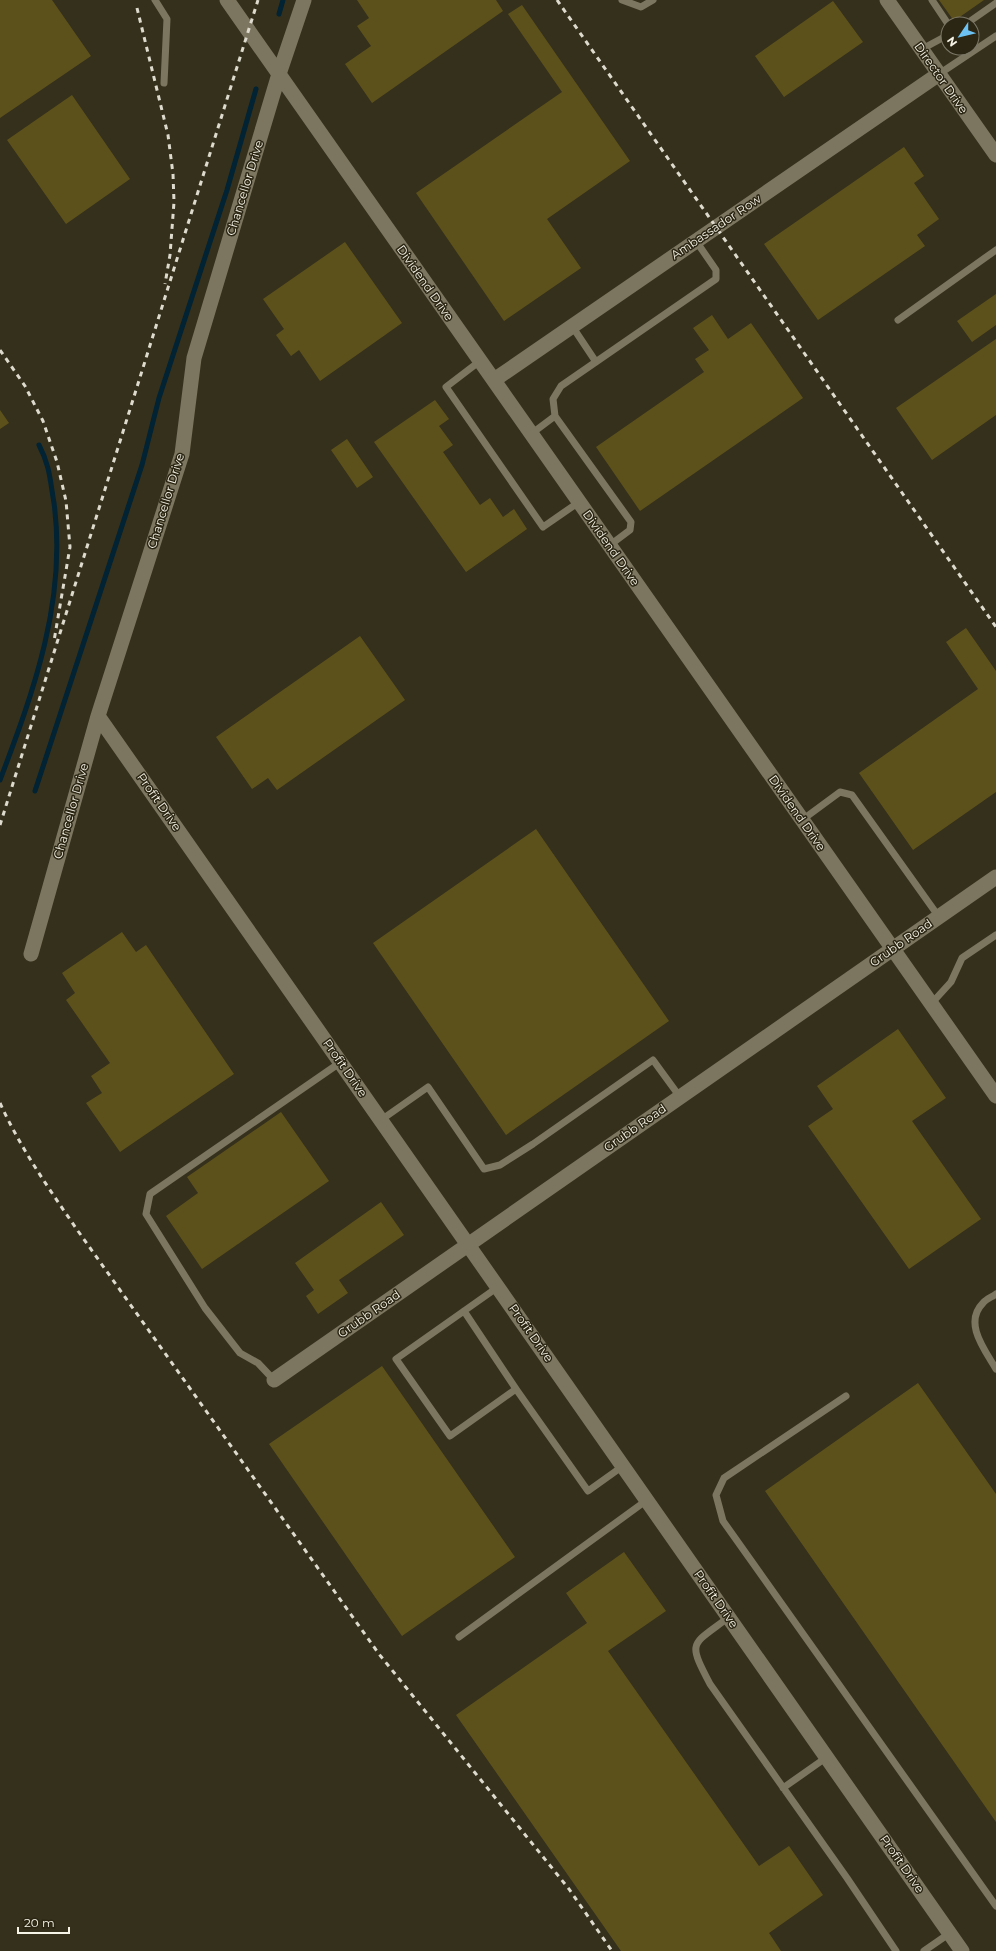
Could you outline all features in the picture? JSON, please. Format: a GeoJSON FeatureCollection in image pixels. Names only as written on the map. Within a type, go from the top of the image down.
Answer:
{"type":"FeatureCollection","features":[{"type":"Feature","properties":{"kind":"street","name":"Dividend Drive"},"geometry":{"type":"LineString","coordinates":[[227,0],[996,1096]]}},
{"type":"Feature","properties":{"kind":"street","name":"Chancellor Drive"},"geometry":{"type":"LineString","coordinates":[[30,954],[98,716],[182,454],[194,358],[279,74],[304,0]]}},
{"type":"Feature","properties":{"kind":"street","name":"Director Drive"},"geometry":{"type":"LineString","coordinates":[[887,0],[996,155]]}},
{"type":"Feature","properties":{"kind":"street","name":"Ambassador Row"},"geometry":{"type":"LineString","coordinates":[[494,380],[939,74]]}},
{"type":"Feature","properties":{"kind":"street","name":"Profit Drive"},"geometry":{"type":"LineString","coordinates":[[98,716],[962,1951]]}},
{"type":"Feature","properties":{"kind":"street","name":"Grubb Road"},"geometry":{"type":"LineString","coordinates":[[274,1380],[996,877]]}},
{"type":"Feature","properties":{"kind":"lane"},"geometry":{"type":"LineString","coordinates":[[155,0],[167,19],[164,83]]}},
{"type":"Feature","properties":{"kind":"lane"},"geometry":{"type":"LineString","coordinates":[[622,0],[641,7],[653,0]]}},
{"type":"Feature","properties":{"kind":"lane"},"geometry":{"type":"LineString","coordinates":[[932,0],[943,16]]}},
{"type":"Feature","properties":{"kind":"lane"},"geometry":{"type":"LineString","coordinates":[[977,16],[996,3]]}},
{"type":"Feature","properties":{"kind":"lane"},"geometry":{"type":"LineString","coordinates":[[939,74],[996,36]]}},
{"type":"Feature","properties":{"kind":"lane"},"geometry":{"type":"LineString","coordinates":[[922,49],[940,39]]}},
{"type":"Feature","properties":{"kind":"lane"},"geometry":{"type":"LineString","coordinates":[[610,545],[630,530],[631,522],[554,416],[553,399],[561,386],[716,279],[716,270],[696,241]]}},
{"type":"Feature","properties":{"kind":"lane"},"geometry":{"type":"LineString","coordinates":[[898,320],[996,250]]}},
{"type":"Feature","properties":{"kind":"lane"},"geometry":{"type":"LineString","coordinates":[[572,326],[596,362]]}},
{"type":"Feature","properties":{"kind":"lane"},"geometry":{"type":"LineString","coordinates":[[480,361],[446,387],[543,527],[579,502]]}},
{"type":"Feature","properties":{"kind":"lane"},"geometry":{"type":"LineString","coordinates":[[531,434],[554,416]]}},
{"type":"Feature","properties":{"kind":"lane"},"geometry":{"type":"LineString","coordinates":[[802,820],[840,792],[852,796],[939,917]]}},
{"type":"Feature","properties":{"kind":"lane"},"geometry":{"type":"LineString","coordinates":[[931,1004],[951,982],[962,958],[996,935]]}},
{"type":"Feature","properties":{"kind":"lane"},"geometry":{"type":"LineString","coordinates":[[381,1120],[428,1087],[484,1169],[500,1165],[533,1144],[653,1060],[680,1097]]}},
{"type":"Feature","properties":{"kind":"lane"},"geometry":{"type":"LineString","coordinates":[[274,1380],[258,1364],[240,1353],[205,1308],[146,1214],[150,1194],[341,1062]]}},
{"type":"Feature","properties":{"kind":"lane"},"geometry":{"type":"LineString","coordinates":[[498,1287],[396,1359],[450,1436],[516,1389]]}},
{"type":"Feature","properties":{"kind":"lane"},"geometry":{"type":"LineString","coordinates":[[996,1294],[983,1303],[977,1312],[975,1331],[996,1369]]}},
{"type":"Feature","properties":{"kind":"lane"},"geometry":{"type":"LineString","coordinates":[[464,1311],[588,1492],[623,1466]]}},
{"type":"Feature","properties":{"kind":"lane"},"geometry":{"type":"LineString","coordinates":[[846,1396],[724,1478],[716,1495],[723,1521],[785,1611],[996,1906]]}},
{"type":"Feature","properties":{"kind":"lane"},"geometry":{"type":"LineString","coordinates":[[459,1636],[647,1500]]}},
{"type":"Feature","properties":{"kind":"lane"},"geometry":{"type":"LineString","coordinates":[[729,1617],[698,1641],[695,1647],[696,1656],[710,1684],[847,1878],[896,1951]]}},
{"type":"Feature","properties":{"kind":"lane"},"geometry":{"type":"LineString","coordinates":[[783,1788],[827,1757]]}},
{"type":"Feature","properties":{"kind":"lane"},"geometry":{"type":"LineString","coordinates":[[924,1951],[950,1934]]}},
{"type":"Feature","properties":{"kind":"building"},"geometry":{"type":"Polygon","coordinates":[[[0,0],[52,0],[91,56],[0,118],[0,0]]]}},
{"type":"Feature","properties":{"kind":"building"},"geometry":{"type":"Polygon","coordinates":[[[357,0],[496,0],[503,11],[372,103],[345,64],[371,46],[357,26],[369,18],[357,0]]]}},
{"type":"Feature","properties":{"kind":"building"},"geometry":{"type":"Polygon","coordinates":[[[939,0],[984,0],[961,16],[950,16],[939,0]]]}},
{"type":"Feature","properties":{"kind":"building"},"geometry":{"type":"Polygon","coordinates":[[[833,1],[863,42],[784,97],[755,56],[833,1]]]}},
{"type":"Feature","properties":{"kind":"building"},"geometry":{"type":"Polygon","coordinates":[[[522,5],[630,161],[547,219],[581,268],[504,321],[416,193],[562,92],[508,14],[522,5]]]}},
{"type":"Feature","properties":{"kind":"building"},"geometry":{"type":"Polygon","coordinates":[[[72,95],[130,179],[66,224],[7,140],[72,95]]]}},
{"type":"Feature","properties":{"kind":"building"},"geometry":{"type":"Polygon","coordinates":[[[904,147],[924,176],[914,183],[939,219],[917,235],[925,246],[818,320],[764,244],[904,147]]]}},
{"type":"Feature","properties":{"kind":"building"},"geometry":{"type":"Polygon","coordinates":[[[345,242],[402,323],[320,381],[299,350],[291,356],[276,335],[284,329],[263,299],[345,242]]]}},
{"type":"Feature","properties":{"kind":"building"},"geometry":{"type":"Polygon","coordinates":[[[996,294],[996,325],[972,342],[957,321],[996,294]]]}},
{"type":"Feature","properties":{"kind":"building"},"geometry":{"type":"Polygon","coordinates":[[[712,315],[728,339],[751,323],[803,398],[640,511],[596,447],[704,372],[695,359],[709,350],[693,328],[712,315]]]}},
{"type":"Feature","properties":{"kind":"building"},"geometry":{"type":"Polygon","coordinates":[[[996,339],[996,415],[932,460],[896,408],[996,339]]]}},
{"type":"Feature","properties":{"kind":"building"},"geometry":{"type":"Polygon","coordinates":[[[435,400],[449,419],[439,426],[453,445],[443,452],[480,505],[490,498],[503,517],[514,509],[527,529],[466,572],[374,442],[435,400]]]}},
{"type":"Feature","properties":{"kind":"building"},"geometry":{"type":"Polygon","coordinates":[[[0,410],[9,423],[0,429],[0,410]]]}},
{"type":"Feature","properties":{"kind":"building"},"geometry":{"type":"Polygon","coordinates":[[[347,439],[373,477],[357,488],[331,450],[347,439]]]}},
{"type":"Feature","properties":{"kind":"building"},"geometry":{"type":"Polygon","coordinates":[[[966,628],[996,671],[996,792],[913,850],[859,773],[978,689],[946,642],[966,628]]]}},
{"type":"Feature","properties":{"kind":"building"},"geometry":{"type":"Polygon","coordinates":[[[360,636],[405,700],[277,790],[268,778],[252,789],[216,737],[360,636]]]}},
{"type":"Feature","properties":{"kind":"building"},"geometry":{"type":"Polygon","coordinates":[[[536,829],[669,1021],[506,1135],[373,943],[536,829]]]}},
{"type":"Feature","properties":{"kind":"building"},"geometry":{"type":"Polygon","coordinates":[[[122,932],[136,952],[146,945],[234,1074],[120,1152],[86,1103],[102,1093],[91,1076],[110,1063],[66,1000],[75,993],[62,973],[122,932]]]}},
{"type":"Feature","properties":{"kind":"building"},"geometry":{"type":"Polygon","coordinates":[[[898,1029],[946,1098],[912,1121],[981,1219],[909,1269],[808,1126],[833,1109],[817,1086],[898,1029]]]}},
{"type":"Feature","properties":{"kind":"building"},"geometry":{"type":"Polygon","coordinates":[[[281,1112],[329,1181],[202,1269],[166,1216],[198,1193],[187,1177],[281,1112]]]}},
{"type":"Feature","properties":{"kind":"building"},"geometry":{"type":"Polygon","coordinates":[[[381,1202],[404,1235],[339,1280],[348,1293],[318,1314],[306,1296],[314,1290],[295,1263],[381,1202]]]}},
{"type":"Feature","properties":{"kind":"building"},"geometry":{"type":"Polygon","coordinates":[[[382,1366],[515,1557],[402,1636],[269,1444],[382,1366]]]}},
{"type":"Feature","properties":{"kind":"building"},"geometry":{"type":"Polygon","coordinates":[[[918,1383],[996,1494],[996,1822],[765,1491],[918,1383]]]}},
{"type":"Feature","properties":{"kind":"building"},"geometry":{"type":"Polygon","coordinates":[[[624,1552],[666,1611],[608,1651],[759,1866],[789,1846],[823,1895],[769,1933],[781,1951],[621,1951],[456,1715],[587,1623],[566,1593],[624,1552]]]}},
{"type":"Feature","properties":{"kind":"waterway"},"geometry":{"type":"LineString","coordinates":[[279,14],[283,0]]}},
{"type":"Feature","properties":{"kind":"waterway"},"geometry":{"type":"LineString","coordinates":[[35,791],[142,465],[159,398],[227,190],[256,89]]}},
{"type":"Feature","properties":{"kind":"waterway"},"geometry":{"type":"LineString","coordinates":[[0,780],[25,713],[45,644],[52,609],[56,574],[57,539],[54,503],[48,467],[39,445]]}},
{"type":"Feature","properties":{"kind":"railway"},"geometry":{"type":"LineString","coordinates":[[0,825],[258,0]]}},
{"type":"Feature","properties":{"kind":"railway"},"geometry":{"type":"LineString","coordinates":[[557,0],[996,627]]}},
{"type":"Feature","properties":{"kind":"railway"},"geometry":{"type":"LineString","coordinates":[[137,8],[168,135],[173,174],[174,202],[170,255],[165,284]]}},
{"type":"Feature","properties":{"kind":"railway"},"geometry":{"type":"LineString","coordinates":[[0,350],[25,386],[43,421],[57,462],[66,501],[70,547],[54,641]]}},
{"type":"Feature","properties":{"kind":"railway"},"geometry":{"type":"LineString","coordinates":[[0,1103],[26,1153],[67,1215],[379,1654],[569,1889],[612,1951]]}}]}
